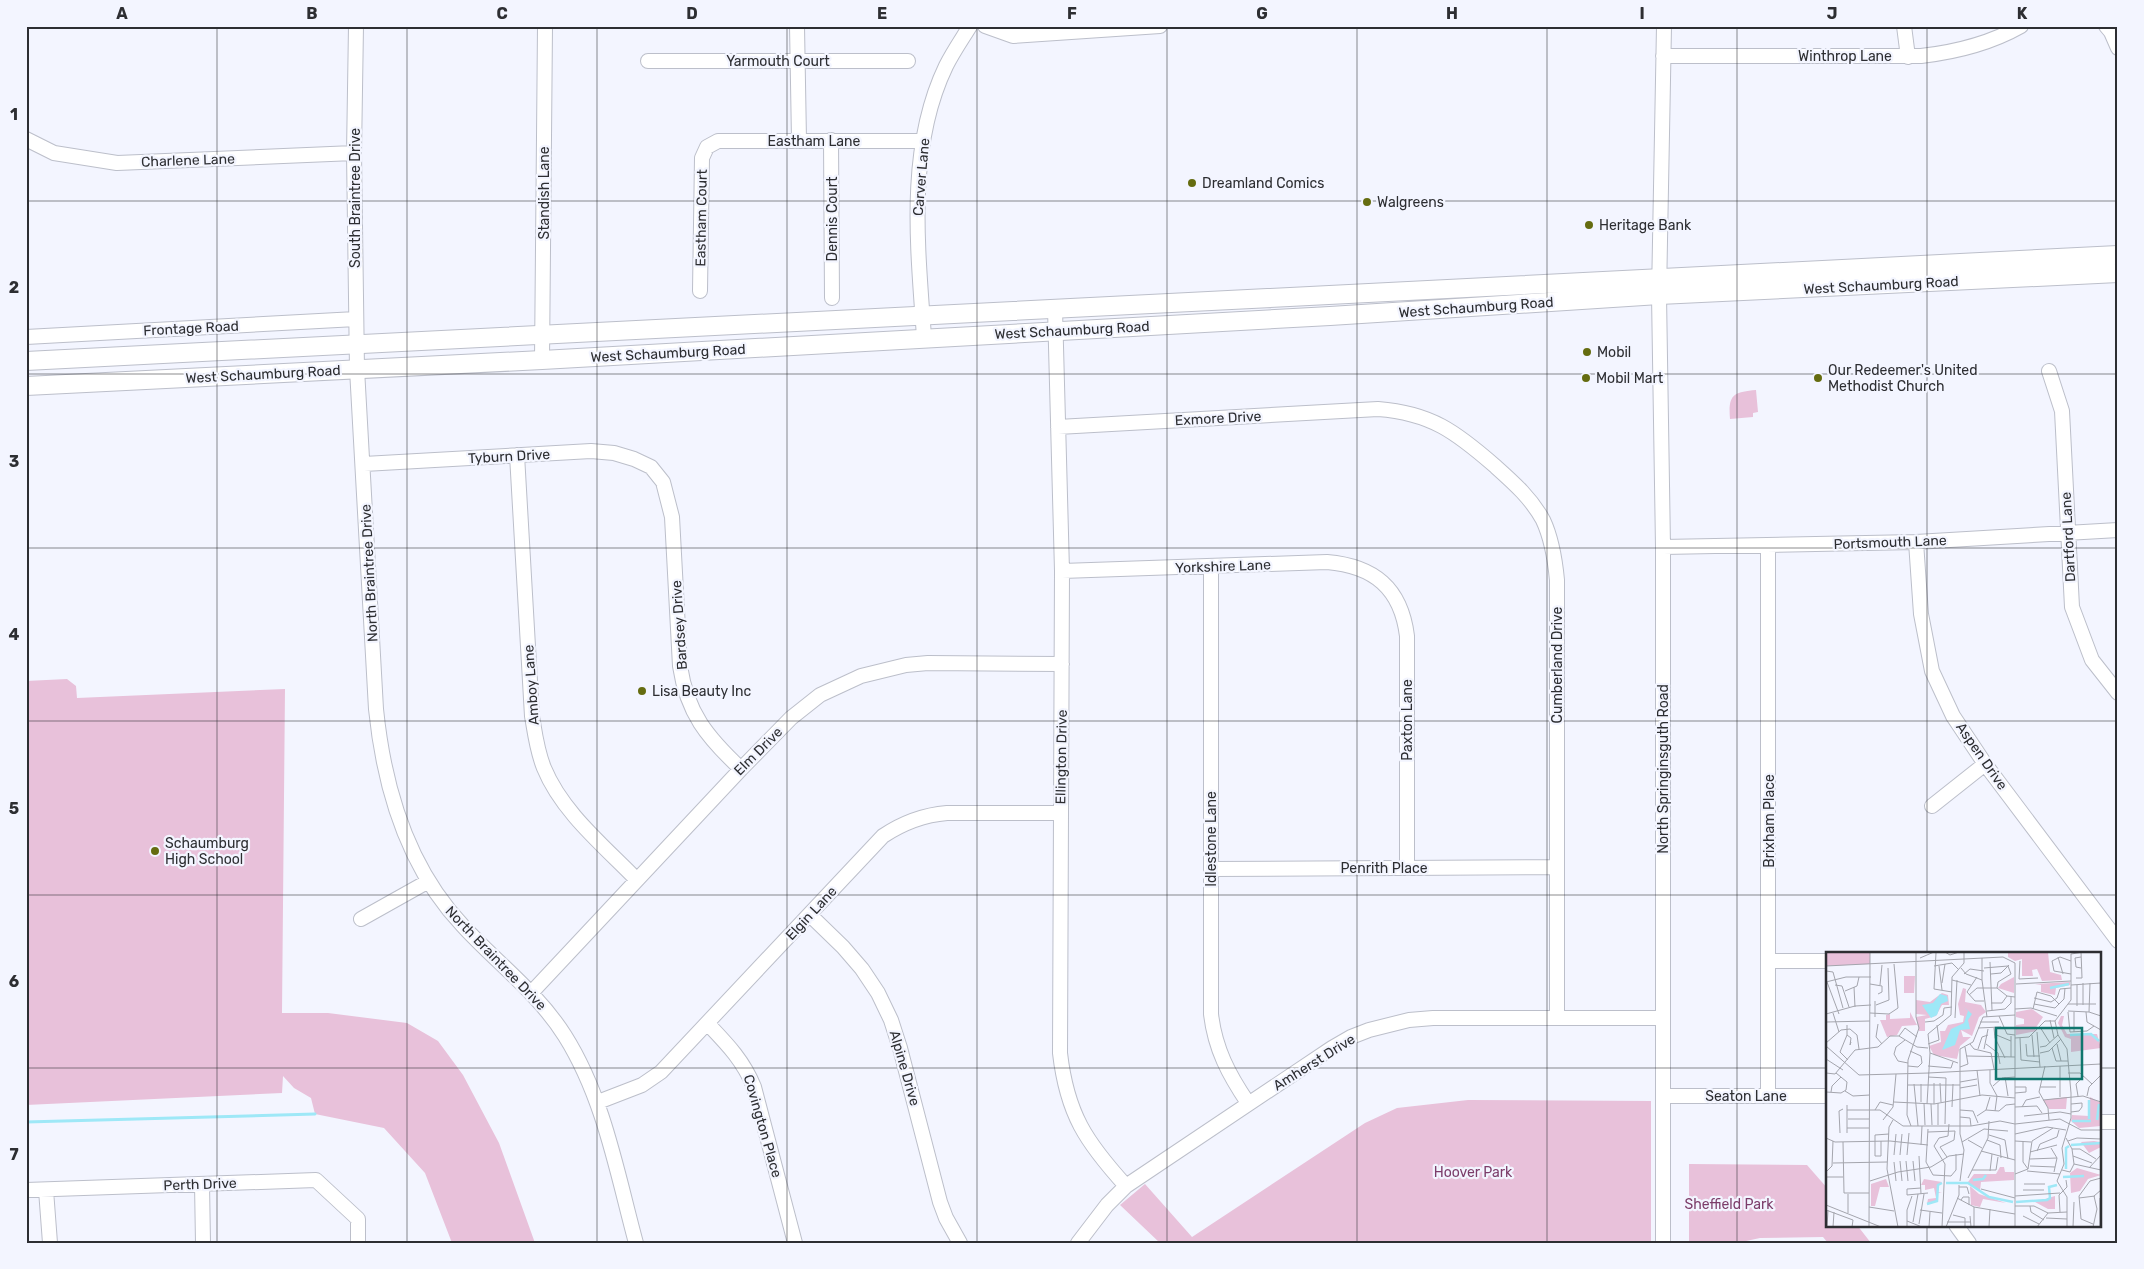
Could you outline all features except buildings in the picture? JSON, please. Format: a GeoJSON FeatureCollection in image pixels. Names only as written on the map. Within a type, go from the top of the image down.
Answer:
{"type":"FeatureCollection","features":[{"type":"Feature","properties":{"kind":"main road","name":"West Schaumburg Road"},"geometry":{"type":"LineString","coordinates":[[26,386],[542,360],[924,337],[1330,316],[1659,287],[2118,255]]}},
{"type":"Feature","properties":{"kind":"main road","name":"West Schaumburg Road"},"geometry":{"type":"LineString","coordinates":[[26,361],[1055,309],[1659,287],[2118,273]]}},
{"type":"Feature","properties":{"kind":"street","name":"South Braintree Drive"},"geometry":{"type":"LineString","coordinates":[[356,26],[354,153],[357,369]]}},
{"type":"Feature","properties":{"kind":"street","name":"Standish Lane"},"geometry":{"type":"LineString","coordinates":[[542,360],[545,26]]}},
{"type":"Feature","properties":{"kind":"street"},"geometry":{"type":"LineString","coordinates":[[797,26],[799,140]]}},
{"type":"Feature","properties":{"kind":"street","name":"Carver Lane"},"geometry":{"type":"LineString","coordinates":[[924,337],[918,224],[918,188],[923,141],[929,113],[946,66],[970,26]]}},
{"type":"Feature","properties":{"kind":"street"},"geometry":{"type":"LineString","coordinates":[[985,26],[1013,36],[1160,26]]}},
{"type":"Feature","properties":{"kind":"street","name":"North Springinsguth Road"},"geometry":{"type":"LineString","coordinates":[[1663,1243],[1663,547],[1659,287],[1664,26]]}},
{"type":"Feature","properties":{"kind":"street"},"geometry":{"type":"LineString","coordinates":[[1904,26],[1908,57]]}},
{"type":"Feature","properties":{"kind":"street","name":"Winthrop Lane"},"geometry":{"type":"LineString","coordinates":[[1663,56],[1908,57],[1949,53],[1992,39],[2021,26]]}},
{"type":"Feature","properties":{"kind":"street"},"geometry":{"type":"LineString","coordinates":[[2106,26],[2111,32],[2118,48]]}},
{"type":"Feature","properties":{"kind":"street","name":"Yarmouth Court"},"geometry":{"type":"LineString","coordinates":[[648,62],[908,61]]}},
{"type":"Feature","properties":{"kind":"street","name":"Charlene Lane"},"geometry":{"type":"LineString","coordinates":[[26,139],[54,153],[117,163],[354,153]]}},
{"type":"Feature","properties":{"kind":"street","name":"Dennis Court"},"geometry":{"type":"LineString","coordinates":[[831,140],[832,298]]}},
{"type":"Feature","properties":{"kind":"street","name":"Eastham Lane"},"geometry":{"type":"LineString","coordinates":[[707,147],[718,141],[923,141]]}},
{"type":"Feature","properties":{"kind":"street","name":"Eastham Court"},"geometry":{"type":"LineString","coordinates":[[700,291],[702,158],[707,147]]}},
{"type":"Feature","properties":{"kind":"street","name":"Ellington Drive"},"geometry":{"type":"LineString","coordinates":[[1055,309],[1062,571],[1060,1053],[1062,1074],[1068,1098],[1086,1138],[1098,1155],[1126,1186]]}},
{"type":"Feature","properties":{"kind":"street","name":"Frontage Road"},"geometry":{"type":"LineString","coordinates":[[26,337],[356,319]]}},
{"type":"Feature","properties":{"kind":"street","name":"North Braintree Drive"},"geometry":{"type":"LineString","coordinates":[[357,369],[364,464],[376,709],[380,749],[388,783],[412,852],[427,882],[463,927],[532,992],[566,1037],[598,1102],[636,1243]]}},
{"type":"Feature","properties":{"kind":"street","name":"Dartford Lane"},"geometry":{"type":"LineString","coordinates":[[2049,371],[2062,411],[2072,607],[2092,660],[2118,693]]}},
{"type":"Feature","properties":{"kind":"street","name":"Exmore Drive"},"geometry":{"type":"LineString","coordinates":[[1058,427],[1378,410]]}},
{"type":"Feature","properties":{"kind":"street","name":"Cumberland Drive"},"geometry":{"type":"LineString","coordinates":[[1378,410],[1402,411],[1424,418],[1445,427],[1464,439],[1520,488],[1533,505],[1549,535],[1557,580],[1556,1018]]}},
{"type":"Feature","properties":{"kind":"street","name":"Tyburn Drive"},"geometry":{"type":"LineString","coordinates":[[364,464],[591,451],[614,453],[651,467]]}},
{"type":"Feature","properties":{"kind":"street","name":"Amboy Lane"},"geometry":{"type":"LineString","coordinates":[[517,455],[532,716],[536,745],[544,769],[557,794],[580,822],[636,879]]}},
{"type":"Feature","properties":{"kind":"street","name":"Bardsey Drive"},"geometry":{"type":"LineString","coordinates":[[651,467],[663,482],[672,517],[680,666],[684,688],[692,711],[704,730],[716,746],[741,768]]}},
{"type":"Feature","properties":{"kind":"street","name":"Portsmouth Lane"},"geometry":{"type":"LineString","coordinates":[[1663,547],[1916,542],[2118,530]]}},
{"type":"Feature","properties":{"kind":"street","name":"Aspen Drive"},"geometry":{"type":"LineString","coordinates":[[1916,542],[1921,614],[1932,671],[1953,716],[1985,764],[2118,942]]}},
{"type":"Feature","properties":{"kind":"street","name":"Brixham Place"},"geometry":{"type":"LineString","coordinates":[[1768,546],[1768,1095]]}},
{"type":"Feature","properties":{"kind":"street","name":"Yorkshire Lane"},"geometry":{"type":"LineString","coordinates":[[1062,571],[1328,562],[1347,563],[1366,570],[1380,580]]}},
{"type":"Feature","properties":{"kind":"street","name":"Idlestone Lane"},"geometry":{"type":"LineString","coordinates":[[1211,567],[1211,1014],[1213,1033],[1225,1067],[1248,1103]]}},
{"type":"Feature","properties":{"kind":"street","name":"Paxton Lane"},"geometry":{"type":"LineString","coordinates":[[1380,580],[1392,592],[1400,606],[1407,636],[1407,868]]}},
{"type":"Feature","properties":{"kind":"street","name":"Elm Drive"},"geometry":{"type":"LineString","coordinates":[[532,992],[741,768],[805,705],[839,685],[884,669],[928,663],[1062,664]]}},
{"type":"Feature","properties":{"kind":"street"},"geometry":{"type":"LineString","coordinates":[[1932,806],[1985,764]]}},
{"type":"Feature","properties":{"kind":"street","name":"Elgin Lane"},"geometry":{"type":"LineString","coordinates":[[598,1102],[642,1085],[660,1072],[883,836],[898,826],[914,819],[947,813],[1061,813]]}},
{"type":"Feature","properties":{"kind":"street","name":"Penrith Place"},"geometry":{"type":"LineString","coordinates":[[1212,869],[1557,867]]}},
{"type":"Feature","properties":{"kind":"street"},"geometry":{"type":"LineString","coordinates":[[361,919],[427,882]]}},
{"type":"Feature","properties":{"kind":"street","name":"Alpine Drive"},"geometry":{"type":"LineString","coordinates":[[810,915],[843,946],[862,969],[882,1002],[900,1048],[940,1202],[946,1218],[960,1243]]}},
{"type":"Feature","properties":{"kind":"street"},"geometry":{"type":"LineString","coordinates":[[1769,960],[1826,961]]}},
{"type":"Feature","properties":{"kind":"street","name":"Amherst Drive"},"geometry":{"type":"LineString","coordinates":[[1078,1243],[1107,1205],[1126,1186],[1248,1103],[1350,1037],[1388,1024],[1433,1018],[1663,1018]]}},
{"type":"Feature","properties":{"kind":"street","name":"Covington Place"},"geometry":{"type":"LineString","coordinates":[[707,1023],[737,1055],[747,1069],[754,1087],[795,1243]]}},
{"type":"Feature","properties":{"kind":"street","name":"Seaton Lane"},"geometry":{"type":"LineString","coordinates":[[1664,1096],[1826,1096]]}},
{"type":"Feature","properties":{"kind":"street"},"geometry":{"type":"LineString","coordinates":[[2102,1122],[2118,1122]]}},
{"type":"Feature","properties":{"kind":"street","name":"Perth Drive"},"geometry":{"type":"LineString","coordinates":[[26,1190],[316,1180],[358,1219],[358,1243]]}},
{"type":"Feature","properties":{"kind":"street"},"geometry":{"type":"LineString","coordinates":[[202,1184],[203,1243]]}},
{"type":"Feature","properties":{"kind":"street"},"geometry":{"type":"LineString","coordinates":[[46,1190],[50,1243]]}},
{"type":"Feature","properties":{"kind":"street"},"geometry":{"type":"LineString","coordinates":[[1957,1226],[1969,1243]]}},
{"type":"Feature","properties":{"kind":"green space"},"geometry":{"type":"Polygon","coordinates":[[[1756,390],[1758,412],[1753,413],[1753,417],[1730,419],[1730,405],[1734,396],[1742,392],[1756,390]]]}},
{"type":"Feature","properties":{"kind":"green space"},"geometry":{"type":"Polygon","coordinates":[[[67,679],[76,686],[77,698],[285,689],[282,1013],[328,1013],[407,1023],[438,1041],[463,1075],[499,1143],[535,1243],[452,1243],[425,1173],[384,1128],[315,1114],[311,1098],[294,1088],[283,1076],[282,1093],[26,1105],[26,681],[67,679]]]}},
{"type":"Feature","properties":{"kind":"green space","name":"Hoover Park"},"geometry":{"type":"Polygon","coordinates":[[[1468,1100],[1651,1101],[1651,1243],[1160,1243],[1120,1205],[1145,1184],[1192,1237],[1365,1123],[1397,1108],[1468,1100]]]}},
{"type":"Feature","properties":{"kind":"green space","name":"Sheffield Park"},"geometry":{"type":"Polygon","coordinates":[[[1689,1164],[1807,1165],[1826,1187],[1826,1226],[1858,1226],[1871,1243],[1828,1243],[1823,1237],[1760,1238],[1737,1243],[1689,1243],[1689,1164]]]}},
{"type":"Feature","properties":{"kind":"waterway"},"geometry":{"type":"LineString","coordinates":[[26,1122],[315,1114]]}},
{"type":"Feature","properties":{"kind":"place","name":"Dreamland Comics"},"geometry":{"type":"Point","coordinates":[1192,183]}},
{"type":"Feature","properties":{"kind":"place","name":"Walgreens"},"geometry":{"type":"Point","coordinates":[1367,202]}},
{"type":"Feature","properties":{"kind":"place","name":"Heritage Bank"},"geometry":{"type":"Point","coordinates":[1589,225]}},
{"type":"Feature","properties":{"kind":"place","name":"Mobil"},"geometry":{"type":"Point","coordinates":[1587,352]}},
{"type":"Feature","properties":{"kind":"place","name":"Mobil Mart"},"geometry":{"type":"Point","coordinates":[1586,378]}},
{"type":"Feature","properties":{"kind":"place","name":"Our Redeemer's United Methodist Church"},"geometry":{"type":"Point","coordinates":[1818,378]}},
{"type":"Feature","properties":{"kind":"place","name":"Lisa Beauty Inc"},"geometry":{"type":"Point","coordinates":[642,691]}},
{"type":"Feature","properties":{"kind":"place","name":"Schaumburg High School"},"geometry":{"type":"Point","coordinates":[155,851]}}]}
